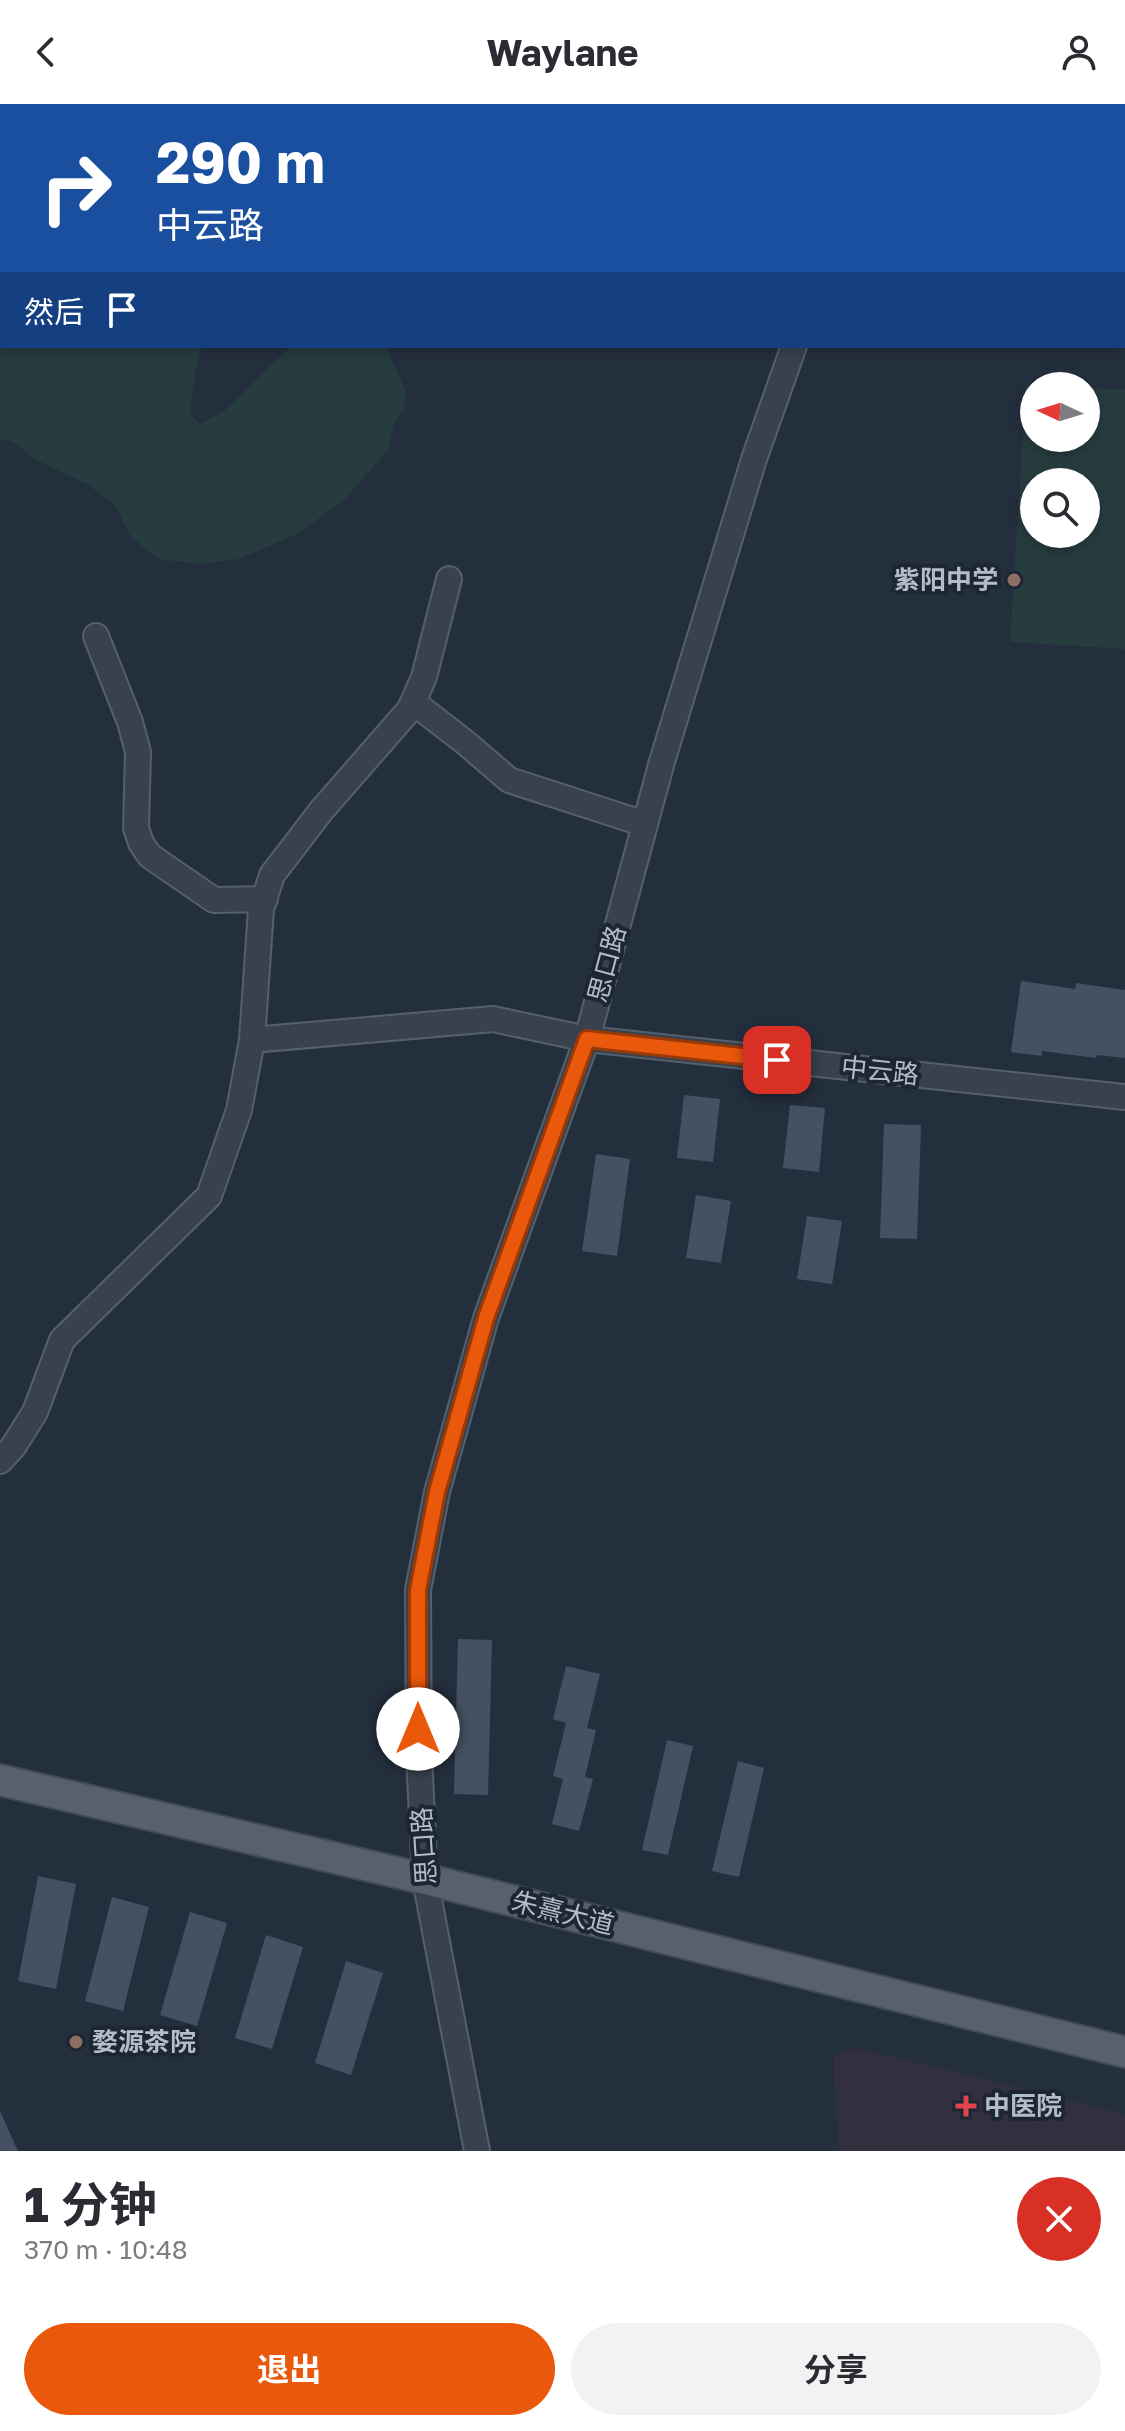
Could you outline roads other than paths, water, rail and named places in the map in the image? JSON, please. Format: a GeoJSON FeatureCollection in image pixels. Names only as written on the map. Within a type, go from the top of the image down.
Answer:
{"type":"FeatureCollection","features":[{"type":"Feature","properties":{"kind":"main road","name":"朱熹大道"},"geometry":{"type":"LineString","coordinates":[[0,1780],[425,1879],[1125,2052]]}},
{"type":"Feature","properties":{"kind":"street","name":"思口路"},"geometry":{"type":"LineString","coordinates":[[477,2151],[425,1879],[419,1756],[418,1590],[437,1492],[486,1318],[587,1039],[645,824],[754,459],[793,348]]}},
{"type":"Feature","properties":{"kind":"street"},"geometry":{"type":"LineString","coordinates":[[0,1461],[13,1447],[35,1412],[62,1340],[209,1196],[239,1110],[252,1040],[261,909],[272,875],[321,811],[410,709],[424,677],[449,579]]}},
{"type":"Feature","properties":{"kind":"street"},"geometry":{"type":"LineString","coordinates":[[96,636],[130,722],[138,752],[136,828],[141,843],[150,856],[214,900],[265,899]]}},
{"type":"Feature","properties":{"kind":"street"},"geometry":{"type":"LineString","coordinates":[[413,702],[509,780],[645,824]]}},
{"type":"Feature","properties":{"kind":"street","name":"中云路"},"geometry":{"type":"LineString","coordinates":[[252,1040],[493,1019],[587,1039],[1125,1097]]}},
{"type":"Feature","properties":{"kind":"place","name":"紫阳中学"},"geometry":{"type":"Point","coordinates":[1014,580]}},
{"type":"Feature","properties":{"kind":"place","name":"婺源茶院"},"geometry":{"type":"Point","coordinates":[76,2042]}},
{"type":"Feature","properties":{"kind":"place","name":"中医院"},"geometry":{"type":"Point","coordinates":[966,2106]}}]}
